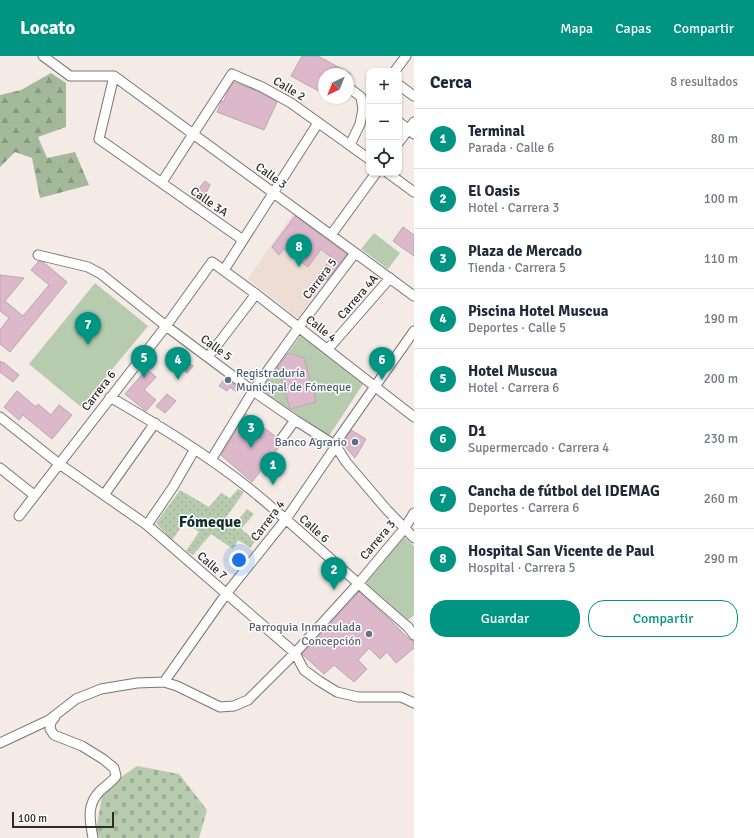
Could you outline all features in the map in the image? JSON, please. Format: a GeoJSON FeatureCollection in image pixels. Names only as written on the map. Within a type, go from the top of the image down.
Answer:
{"type":"FeatureCollection","features":[{"type":"Feature","properties":{"kind":"street"},"geometry":{"type":"LineString","coordinates":[[43,56],[70,76],[114,76]]}},
{"type":"Feature","properties":{"kind":"street"},"geometry":{"type":"LineString","coordinates":[[397,68],[406,56]]}},
{"type":"Feature","properties":{"kind":"street"},"geometry":{"type":"LineString","coordinates":[[410,56],[414,59]]}},
{"type":"Feature","properties":{"kind":"street","name":"Calle 2"},"geometry":{"type":"LineString","coordinates":[[193,134],[232,74],[262,87],[280,97],[366,157]]}},
{"type":"Feature","properties":{"kind":"street","name":"Calle 3"},"geometry":{"type":"LineString","coordinates":[[114,76],[414,296]]}},
{"type":"Feature","properties":{"kind":"street","name":"Calle 3A"},"geometry":{"type":"LineString","coordinates":[[114,76],[99,139],[243,240]]}},
{"type":"Feature","properties":{"kind":"street"},"geometry":{"type":"LineString","coordinates":[[402,87],[414,96]]}},
{"type":"Feature","properties":{"kind":"street"},"geometry":{"type":"LineString","coordinates":[[350,145],[360,124],[363,109],[361,97],[354,92]]}},
{"type":"Feature","properties":{"kind":"street"},"geometry":{"type":"LineString","coordinates":[[224,270],[318,123]]}},
{"type":"Feature","properties":{"kind":"street"},"geometry":{"type":"LineString","coordinates":[[401,140],[412,128],[402,123]]}},
{"type":"Feature","properties":{"kind":"street"},"geometry":{"type":"LineString","coordinates":[[162,182],[193,134]]}},
{"type":"Feature","properties":{"kind":"street"},"geometry":{"type":"LineString","coordinates":[[331,235],[374,176]]}},
{"type":"Feature","properties":{"kind":"street"},"geometry":{"type":"LineString","coordinates":[[392,176],[414,192]]}},
{"type":"Feature","properties":{"kind":"street","name":"Carrera 5"},"geometry":{"type":"LineString","coordinates":[[211,460],[254,391],[299,327],[355,253]]}},
{"type":"Feature","properties":{"kind":"street","name":"Calle 5"},"geometry":{"type":"LineString","coordinates":[[38,255],[88,267],[101,274],[166,326],[254,391],[295,420],[336,446],[346,462],[404,529],[414,538]]}},
{"type":"Feature","properties":{"kind":"street","name":"Calle 4"},"geometry":{"type":"LineString","coordinates":[[212,262],[256,294],[414,417]]}},
{"type":"Feature","properties":{"kind":"street","name":"Carrera 6"},"geometry":{"type":"LineString","coordinates":[[19,516],[58,463],[166,326],[212,262]]}},
{"type":"Feature","properties":{"kind":"street","name":"Carrera 4A"},"geometry":{"type":"LineString","coordinates":[[328,350],[390,278]]}},
{"type":"Feature","properties":{"kind":"street"},"geometry":{"type":"LineString","coordinates":[[208,357],[256,294]]}},
{"type":"Feature","properties":{"kind":"street","name":"Carrera 4"},"geometry":{"type":"LineString","coordinates":[[164,682],[226,594],[286,519],[336,446],[336,442],[414,331]]}},
{"type":"Feature","properties":{"kind":"street","name":"Calle 6"},"geometry":{"type":"LineString","coordinates":[[110,397],[155,423],[195,449],[249,489],[286,519],[358,584],[411,625],[414,635]]}},
{"type":"Feature","properties":{"kind":"street","name":"Calle 7"},"geometry":{"type":"LineString","coordinates":[[0,417],[58,463],[146,525],[295,653],[304,670],[318,681],[337,692],[358,697],[401,697],[414,703]]}},
{"type":"Feature","properties":{"kind":"street"},"geometry":{"type":"LineString","coordinates":[[280,441],[295,420]]}},
{"type":"Feature","properties":{"kind":"street"},"geometry":{"type":"LineString","coordinates":[[104,495],[155,423]]}},
{"type":"Feature","properties":{"kind":"street"},"geometry":{"type":"LineString","coordinates":[[146,525],[173,487],[195,449]]}},
{"type":"Feature","properties":{"kind":"street"},"geometry":{"type":"LineString","coordinates":[[0,468],[34,495]]}},
{"type":"Feature","properties":{"kind":"street","name":"Carrera 3"},"geometry":{"type":"LineString","coordinates":[[164,682],[177,686],[220,707],[234,706],[248,700],[295,653],[358,584],[404,529],[414,513]]}},
{"type":"Feature","properties":{"kind":"street"},"geometry":{"type":"LineString","coordinates":[[0,743],[49,720],[76,700],[101,689],[137,683],[164,682]]}},
{"type":"Feature","properties":{"kind":"street"},"geometry":{"type":"LineString","coordinates":[[57,714],[51,722],[50,729],[54,735],[82,746],[103,758],[114,768],[116,776],[100,791],[90,804],[93,838]]}},
{"type":"Feature","properties":{"kind":"shaded area"},"geometry":{"type":"Polygon","coordinates":[[[294,212],[350,254],[300,320],[248,279],[294,212]]]}},
{"type":"Feature","properties":{"kind":"green space"},"geometry":{"type":"Polygon","coordinates":[[[51,73],[66,83],[66,127],[38,137],[47,158],[75,152],[89,185],[40,198],[32,158],[15,152],[0,167],[0,95],[21,90],[51,73]]]}},
{"type":"Feature","properties":{"kind":"green space"},"geometry":{"type":"Polygon","coordinates":[[[374,233],[400,253],[388,269],[361,249],[374,233]]]}},
{"type":"Feature","properties":{"kind":"green space"},"geometry":{"type":"Polygon","coordinates":[[[95,283],[148,326],[81,407],[29,364],[95,283]]]}},
{"type":"Feature","properties":{"kind":"green space"},"geometry":{"type":"Polygon","coordinates":[[[301,335],[363,384],[329,436],[261,390],[278,365],[290,409],[316,402],[304,358],[288,353],[301,335]]]}},
{"type":"Feature","properties":{"kind":"green space"},"geometry":{"type":"Polygon","coordinates":[[[238,489],[244,492],[225,519],[234,525],[247,509],[254,514],[241,529],[255,540],[251,548],[238,540],[233,549],[211,534],[193,555],[186,551],[199,532],[185,522],[172,540],[156,523],[180,490],[209,507],[221,493],[230,498],[238,489]]]}},
{"type":"Feature","properties":{"kind":"green space"},"geometry":{"type":"Polygon","coordinates":[[[404,537],[414,546],[414,615],[408,620],[366,583],[404,537]]]}},
{"type":"Feature","properties":{"kind":"green space"},"geometry":{"type":"Polygon","coordinates":[[[137,766],[179,774],[207,810],[199,838],[100,838],[96,832],[103,790],[137,766]]]}},
{"type":"Feature","properties":{"kind":"building"},"geometry":{"type":"Polygon","coordinates":[[[302,56],[318,56],[340,68],[318,68],[318,91],[291,76],[302,56]]]}},
{"type":"Feature","properties":{"kind":"building"},"geometry":{"type":"Polygon","coordinates":[[[234,82],[259,92],[277,102],[264,130],[217,112],[234,82]]]}},
{"type":"Feature","properties":{"kind":"building"},"geometry":{"type":"Polygon","coordinates":[[[205,181],[210,185],[201,203],[192,197],[205,181]]]}},
{"type":"Feature","properties":{"kind":"building"},"geometry":{"type":"Polygon","coordinates":[[[295,216],[347,254],[327,280],[319,274],[332,258],[321,249],[308,267],[284,249],[279,255],[272,247],[295,216]]]}},
{"type":"Feature","properties":{"kind":"building"},"geometry":{"type":"Polygon","coordinates":[[[403,227],[414,235],[414,256],[393,241],[403,227]]]}},
{"type":"Feature","properties":{"kind":"building"},"geometry":{"type":"Polygon","coordinates":[[[39,261],[43,262],[67,282],[10,352],[0,344],[0,330],[9,318],[0,311],[0,275],[24,278],[5,301],[23,316],[49,285],[31,270],[39,261]]]}},
{"type":"Feature","properties":{"kind":"building"},"geometry":{"type":"Polygon","coordinates":[[[288,353],[304,358],[316,402],[290,409],[278,367],[288,353]]]}},
{"type":"Feature","properties":{"kind":"building"},"geometry":{"type":"Polygon","coordinates":[[[0,361],[19,375],[13,382],[0,372],[0,361]]]}},
{"type":"Feature","properties":{"kind":"building"},"geometry":{"type":"Polygon","coordinates":[[[188,362],[193,366],[187,373],[183,369],[188,362]]]}},
{"type":"Feature","properties":{"kind":"building"},"geometry":{"type":"Polygon","coordinates":[[[147,369],[156,377],[144,390],[156,400],[146,411],[125,394],[147,369]]]}},
{"type":"Feature","properties":{"kind":"building","name":"Registraduría Municipal de Fómeque"},"geometry":{"type":"Polygon","coordinates":[[[225,378],[238,388],[236,392],[230,387],[227,391],[219,386],[225,378]]]}},
{"type":"Feature","properties":{"kind":"building"},"geometry":{"type":"Polygon","coordinates":[[[17,391],[36,407],[38,404],[51,415],[59,405],[72,415],[52,439],[23,415],[19,420],[4,407],[17,391]]]}},
{"type":"Feature","properties":{"kind":"building"},"geometry":{"type":"Polygon","coordinates":[[[167,394],[176,401],[165,413],[156,406],[167,394]]]}},
{"type":"Feature","properties":{"kind":"building"},"geometry":{"type":"Polygon","coordinates":[[[246,414],[276,437],[274,443],[279,447],[252,482],[221,455],[246,414]]]}},
{"type":"Feature","properties":{"kind":"building","name":"Banco Agrario"},"geometry":{"type":"Polygon","coordinates":[[[351,430],[366,439],[355,458],[343,444],[351,430]]]}},
{"type":"Feature","properties":{"kind":"building"},"geometry":{"type":"Polygon","coordinates":[[[359,592],[409,639],[414,641],[414,648],[396,663],[387,652],[380,659],[369,648],[358,660],[367,669],[354,682],[334,665],[324,674],[302,654],[359,592]]]}},
{"type":"Feature","properties":{"kind":"place","name":"Hospital San Vicente de Paul"},"geometry":{"type":"Point","coordinates":[299,267]}},
{"type":"Feature","properties":{"kind":"place","name":"Cancha de fútbol del IDEMAG"},"geometry":{"type":"Point","coordinates":[88,345]}},
{"type":"Feature","properties":{"kind":"place","name":"Hotel Muscua"},"geometry":{"type":"Point","coordinates":[144,378]}},
{"type":"Feature","properties":{"kind":"place","name":"Piscina Hotel Muscua"},"geometry":{"type":"Point","coordinates":[178,380]}},
{"type":"Feature","properties":{"kind":"place","name":"Registraduría Municipal de Fómeque"},"geometry":{"type":"Point","coordinates":[228,380]}},
{"type":"Feature","properties":{"kind":"place","name":"D1"},"geometry":{"type":"Point","coordinates":[382,380]}},
{"type":"Feature","properties":{"kind":"place","name":"Banco Agrario"},"geometry":{"type":"Point","coordinates":[355,442]}},
{"type":"Feature","properties":{"kind":"place","name":"Plaza de Mercado"},"geometry":{"type":"Point","coordinates":[251,448]}},
{"type":"Feature","properties":{"kind":"place","name":"Terminal"},"geometry":{"type":"Point","coordinates":[273,485]}},
{"type":"Feature","properties":{"kind":"place","name":"El Oasis"},"geometry":{"type":"Point","coordinates":[334,590]}},
{"type":"Feature","properties":{"kind":"place","name":"Parroquia Inmaculada Concepción"},"geometry":{"type":"Point","coordinates":[369,634]}},
{"type":"Feature","properties":{"kind":"district","name":"Fómeque"},"geometry":{"type":"Point","coordinates":[210,522]}}]}
